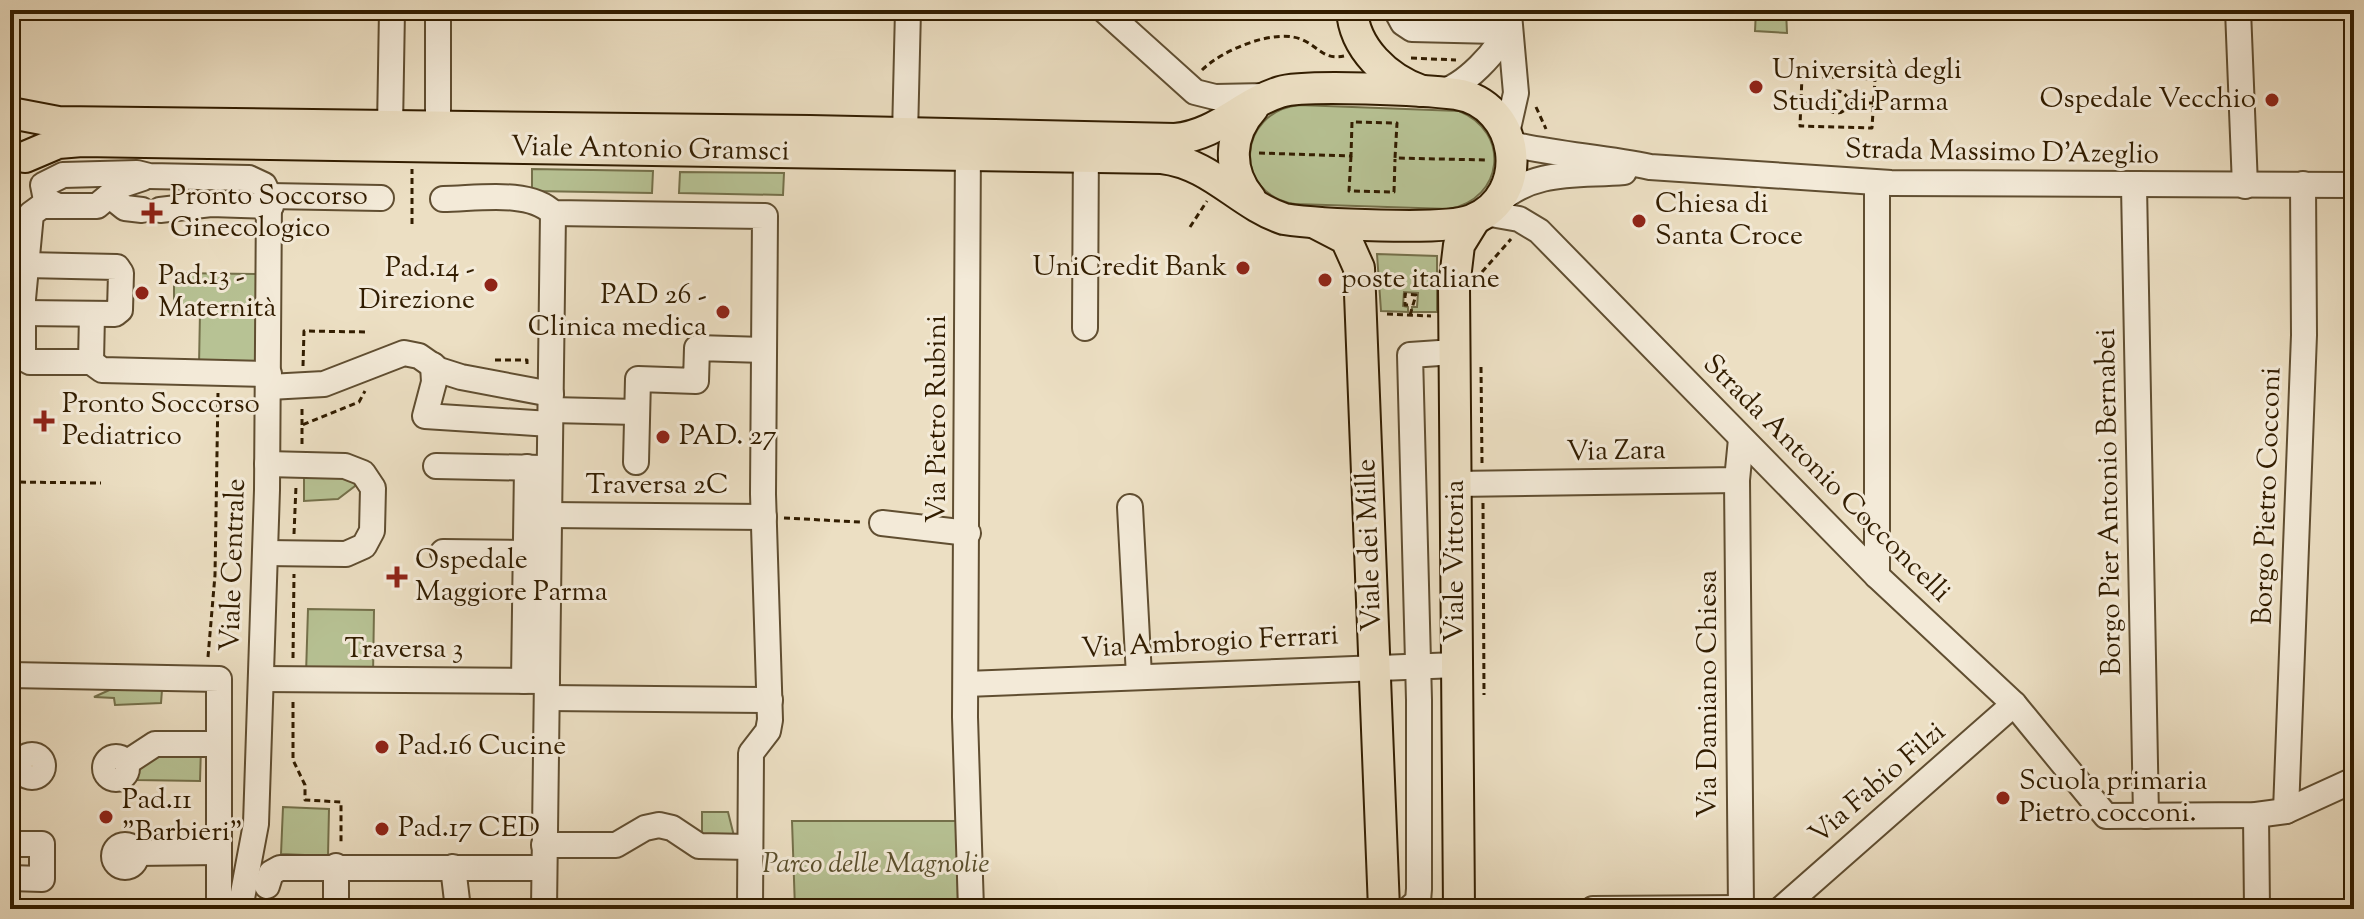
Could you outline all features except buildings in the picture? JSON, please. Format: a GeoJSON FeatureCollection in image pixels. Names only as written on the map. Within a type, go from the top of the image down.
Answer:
{"type":"FeatureCollection","features":[{"type":"Feature","properties":{"kind":"main road"},"geometry":{"type":"LineString","coordinates":[[1352,10],[1355,34],[1363,47],[1412,87],[1436,93]]}},
{"type":"Feature","properties":{"kind":"main road"},"geometry":{"type":"LineString","coordinates":[[1263,210],[1242,187],[1234,156],[1240,126],[1270,97],[1300,89],[1458,95],[1478,101],[1504,140]]}},
{"type":"Feature","properties":{"kind":"main road","name":"Viale Antonio Gramsci"},"geometry":{"type":"LineString","coordinates":[[17,163],[76,141],[437,125],[809,153],[968,144],[1086,147],[1189,138],[1216,128],[1270,97]]}},
{"type":"Feature","properties":{"kind":"main road","name":"Viale Antonio Gramsci"},"geometry":{"type":"LineString","coordinates":[[13,113],[58,122],[905,133],[968,144]]}},
{"type":"Feature","properties":{"kind":"main road","name":"Viale Antonio Gramsci"},"geometry":{"type":"LineString","coordinates":[[13,113],[25,119],[33,132],[33,143],[17,163]]}},
{"type":"Feature","properties":{"kind":"main road","name":"Viale Vittoria"},"geometry":{"type":"LineString","coordinates":[[1462,905],[1457,665],[1469,484],[1468,354],[1457,253],[1461,239],[1510,177],[1504,140]]}},
{"type":"Feature","properties":{"kind":"main road","name":"Viale Antonio Gramsci"},"geometry":{"type":"LineString","coordinates":[[1086,147],[1189,162],[1225,182],[1263,210],[1295,221]]}},
{"type":"Feature","properties":{"kind":"main road"},"geometry":{"type":"LineString","coordinates":[[1295,221],[1453,225],[1484,213]]}},
{"type":"Feature","properties":{"kind":"main road","name":"Viale dei Mille"},"geometry":{"type":"LineString","coordinates":[[1295,221],[1326,227],[1342,235],[1353,248],[1359,268],[1384,909]]}},
{"type":"Feature","properties":{"kind":"street"},"geometry":{"type":"LineString","coordinates":[[390,127],[392,10]]}},
{"type":"Feature","properties":{"kind":"street"},"geometry":{"type":"LineString","coordinates":[[437,125],[438,10]]}},
{"type":"Feature","properties":{"kind":"street"},"geometry":{"type":"LineString","coordinates":[[809,153],[836,142],[901,141],[905,133],[908,10]]}},
{"type":"Feature","properties":{"kind":"street"},"geometry":{"type":"LineString","coordinates":[[1104,10],[1190,88],[1208,96],[1270,97]]}},
{"type":"Feature","properties":{"kind":"street"},"geometry":{"type":"LineString","coordinates":[[1396,10],[1403,23],[1416,29],[1497,31],[1509,17]]}},
{"type":"Feature","properties":{"kind":"street"},"geometry":{"type":"LineString","coordinates":[[2238,10],[2245,186]]}},
{"type":"Feature","properties":{"kind":"street"},"geometry":{"type":"LineString","coordinates":[[1436,93],[1450,89],[1479,65],[1509,17]]}},
{"type":"Feature","properties":{"kind":"street"},"geometry":{"type":"LineString","coordinates":[[1509,17],[1516,93],[1504,140],[1551,153],[1623,159],[1650,167]]}},
{"type":"Feature","properties":{"kind":"street","name":"Via Pietro Rubini"},"geometry":{"type":"LineString","coordinates":[[968,144],[966,684],[971,909]]}},
{"type":"Feature","properties":{"kind":"street"},"geometry":{"type":"LineString","coordinates":[[1085,328],[1086,147]]}},
{"type":"Feature","properties":{"kind":"street"},"geometry":{"type":"LineString","coordinates":[[1484,213],[1516,187],[1538,178],[1650,167]]}},
{"type":"Feature","properties":{"kind":"street","name":"Strada Massimo D'Azeglio"},"geometry":{"type":"LineString","coordinates":[[1650,167],[1877,183],[2354,185]]}},
{"type":"Feature","properties":{"kind":"street"},"geometry":{"type":"LineString","coordinates":[[58,206],[48,202],[42,193],[44,183],[54,176],[126,172],[149,176],[249,178],[264,185],[270,201]]}},
{"type":"Feature","properties":{"kind":"street"},"geometry":{"type":"LineString","coordinates":[[149,176],[125,183],[94,207],[42,206],[32,212],[21,354],[25,360],[91,362],[102,370],[218,373],[303,387],[339,380],[400,353],[414,354],[469,380],[551,409]]}},
{"type":"Feature","properties":{"kind":"street"},"geometry":{"type":"LineString","coordinates":[[1877,183],[1877,576]]}},
{"type":"Feature","properties":{"kind":"street","name":"Borgo Pietro Cocconi"},"geometry":{"type":"LineString","coordinates":[[2286,811],[2304,335],[2303,184]]}},
{"type":"Feature","properties":{"kind":"street","name":"Borgo Pier Antonio Bernabei"},"geometry":{"type":"LineString","coordinates":[[2134,186],[2146,816]]}},
{"type":"Feature","properties":{"kind":"street"},"geometry":{"type":"LineString","coordinates":[[110,196],[125,208],[151,210],[211,204],[381,198]]}},
{"type":"Feature","properties":{"kind":"street"},"geometry":{"type":"LineString","coordinates":[[443,199],[527,200],[543,204],[553,213],[765,216],[764,517],[770,700],[769,728],[753,745],[750,755],[750,909]]}},
{"type":"Feature","properties":{"kind":"street","name":"Viale Centrale"},"geometry":{"type":"LineString","coordinates":[[256,824],[269,380],[270,201]]}},
{"type":"Feature","properties":{"kind":"street"},"geometry":{"type":"LineString","coordinates":[[544,909],[534,557],[538,468],[551,409],[553,213]]}},
{"type":"Feature","properties":{"kind":"street","name":"Strada Antonio Cocconcelli"},"geometry":{"type":"LineString","coordinates":[[1484,213],[1519,219],[1539,231],[1877,576],[2014,704],[2106,816],[2146,816]]}},
{"type":"Feature","properties":{"kind":"street"},"geometry":{"type":"LineString","coordinates":[[23,313],[119,312],[119,268],[26,265]]}},
{"type":"Feature","properties":{"kind":"street"},"geometry":{"type":"LineString","coordinates":[[91,362],[92,314]]}},
{"type":"Feature","properties":{"kind":"street"},"geometry":{"type":"LineString","coordinates":[[636,462],[638,379],[696,381],[697,348],[764,350]]}},
{"type":"Feature","properties":{"kind":"street"},"geometry":{"type":"LineString","coordinates":[[1409,909],[1418,901],[1419,889],[1418,665],[1410,355],[1468,354]]}},
{"type":"Feature","properties":{"kind":"street"},"geometry":{"type":"LineString","coordinates":[[433,365],[434,382],[425,416],[551,409],[637,412]]}},
{"type":"Feature","properties":{"kind":"street"},"geometry":{"type":"LineString","coordinates":[[1737,480],[1741,439]]}},
{"type":"Feature","properties":{"kind":"street"},"geometry":{"type":"LineString","coordinates":[[265,553],[346,554],[364,546],[372,531],[373,488],[363,473],[345,466],[267,464]]}},
{"type":"Feature","properties":{"kind":"street"},"geometry":{"type":"LineString","coordinates":[[436,466],[538,468]]}},
{"type":"Feature","properties":{"kind":"street"},"geometry":{"type":"LineString","coordinates":[[534,557],[549,515],[538,468]]}},
{"type":"Feature","properties":{"kind":"street","name":"Via Zara"},"geometry":{"type":"LineString","coordinates":[[1469,484],[1737,480]]}},
{"type":"Feature","properties":{"kind":"street","name":"Via Damiano Chiesa"},"geometry":{"type":"LineString","coordinates":[[1737,480],[1740,908]]}},
{"type":"Feature","properties":{"kind":"street"},"geometry":{"type":"LineString","coordinates":[[1130,507],[1139,676]]}},
{"type":"Feature","properties":{"kind":"street","name":"Traversa 2C"},"geometry":{"type":"LineString","coordinates":[[549,515],[764,517]]}},
{"type":"Feature","properties":{"kind":"street"},"geometry":{"type":"LineString","coordinates":[[882,523],[968,533]]}},
{"type":"Feature","properties":{"kind":"street"},"geometry":{"type":"LineString","coordinates":[[443,552],[534,557]]}},
{"type":"Feature","properties":{"kind":"street","name":"Via Ambrogio Ferrari"},"geometry":{"type":"LineString","coordinates":[[966,684],[1457,665]]}},
{"type":"Feature","properties":{"kind":"street"},"geometry":{"type":"LineString","coordinates":[[20,675],[213,679],[219,909]]}},
{"type":"Feature","properties":{"kind":"street","name":"Traversa 3"},"geometry":{"type":"LineString","coordinates":[[261,679],[539,687],[770,700]]}},
{"type":"Feature","properties":{"kind":"street","name":"Via Fabio Filzi"},"geometry":{"type":"LineString","coordinates":[[1781,909],[2014,704]]}},
{"type":"Feature","properties":{"kind":"street"},"geometry":{"type":"LineString","coordinates":[[126,763],[155,744],[217,744]]}},
{"type":"Feature","properties":{"kind":"street"},"geometry":{"type":"LineString","coordinates":[[2146,816],[2256,815],[2286,811],[2354,780]]}},
{"type":"Feature","properties":{"kind":"street"},"geometry":{"type":"LineString","coordinates":[[2256,815],[2257,909]]}},
{"type":"Feature","properties":{"kind":"street"},"geometry":{"type":"LineString","coordinates":[[256,824],[268,897]]}},
{"type":"Feature","properties":{"kind":"street"},"geometry":{"type":"LineString","coordinates":[[240,909],[256,824]]}},
{"type":"Feature","properties":{"kind":"street"},"geometry":{"type":"LineString","coordinates":[[268,897],[271,873],[280,868],[453,867],[616,845],[645,828],[659,825],[672,828],[699,846],[750,847]]}},
{"type":"Feature","properties":{"kind":"street"},"geometry":{"type":"LineString","coordinates":[[10,844],[42,844],[42,879],[10,878]]}},
{"type":"Feature","properties":{"kind":"street"},"geometry":{"type":"LineString","coordinates":[[135,853],[218,852]]}},
{"type":"Feature","properties":{"kind":"street"},"geometry":{"type":"LineString","coordinates":[[336,909],[338,866]]}},
{"type":"Feature","properties":{"kind":"street"},"geometry":{"type":"LineString","coordinates":[[453,867],[458,909]]}},
{"type":"Feature","properties":{"kind":"street"},"geometry":{"type":"LineString","coordinates":[[1593,909],[1740,908]]}},
{"type":"Feature","properties":{"kind":"path"},"geometry":{"type":"LineString","coordinates":[[1190,88],[1202,69],[1216,57],[1249,42],[1300,39],[1334,58],[1351,55],[1363,47]]}},
{"type":"Feature","properties":{"kind":"path"},"geometry":{"type":"LineString","coordinates":[[1406,58],[1463,58]]}},
{"type":"Feature","properties":{"kind":"path"},"geometry":{"type":"LineString","coordinates":[[1802,76],[1875,79],[1872,128],[1800,126],[1801,101],[1802,76]]}},
{"type":"Feature","properties":{"kind":"path"},"geometry":{"type":"LineString","coordinates":[[1838,91],[1839,78]]}},
{"type":"Feature","properties":{"kind":"path"},"geometry":{"type":"LineString","coordinates":[[1838,91],[1846,94],[1849,103],[1845,110],[1837,113],[1831,111],[1826,102],[1830,94],[1838,91]]}},
{"type":"Feature","properties":{"kind":"path"},"geometry":{"type":"LineString","coordinates":[[1801,101],[1826,102]]}},
{"type":"Feature","properties":{"kind":"path"},"geometry":{"type":"LineString","coordinates":[[1849,103],[1874,103]]}},
{"type":"Feature","properties":{"kind":"path"},"geometry":{"type":"LineString","coordinates":[[1836,126],[1837,113]]}},
{"type":"Feature","properties":{"kind":"path"},"geometry":{"type":"LineString","coordinates":[[1352,122],[1397,123],[1394,192],[1349,191],[1351,156],[1352,122]]}},
{"type":"Feature","properties":{"kind":"path"},"geometry":{"type":"LineString","coordinates":[[1395,158],[1504,140]]}},
{"type":"Feature","properties":{"kind":"path"},"geometry":{"type":"LineString","coordinates":[[1251,153],[1351,156]]}},
{"type":"Feature","properties":{"kind":"path"},"geometry":{"type":"LineString","coordinates":[[1190,227],[1209,198],[1209,193]]}},
{"type":"Feature","properties":{"kind":"path"},"geometry":{"type":"LineString","coordinates":[[1480,277],[1486,264]]}},
{"type":"Feature","properties":{"kind":"path"},"geometry":{"type":"LineString","coordinates":[[1410,305],[1410,315]]}},
{"type":"Feature","properties":{"kind":"path"},"geometry":{"type":"LineString","coordinates":[[1382,314],[1435,316],[1440,312]]}},
{"type":"Feature","properties":{"kind":"path"},"geometry":{"type":"LineString","coordinates":[[338,866],[341,802],[305,800],[305,785],[293,760],[294,554],[297,465],[301,459],[304,331],[369,332]]}},
{"type":"Feature","properties":{"kind":"path"},"geometry":{"type":"LineString","coordinates":[[1468,354],[1469,484],[1484,704]]}},
{"type":"Feature","properties":{"kind":"path"},"geometry":{"type":"LineString","coordinates":[[213,679],[218,373]]}},
{"type":"Feature","properties":{"kind":"path"},"geometry":{"type":"LineString","coordinates":[[302,425],[359,402],[369,383]]}},
{"type":"Feature","properties":{"kind":"path"},"geometry":{"type":"LineString","coordinates":[[10,482],[101,483]]}},
{"type":"Feature","properties":{"kind":"path"},"geometry":{"type":"LineString","coordinates":[[764,517],[882,523]]}},
{"type":"Feature","properties":{"kind":"green space"},"geometry":{"type":"Polygon","coordinates":[[[1756,10],[1786,10],[1787,33],[1755,31],[1756,10]]]}},
{"type":"Feature","properties":{"kind":"green space"},"geometry":{"type":"Polygon","coordinates":[[[1299,105],[1459,111],[1476,121],[1487,134],[1493,149],[1494,164],[1490,179],[1481,192],[1467,203],[1449,209],[1295,204],[1275,197],[1260,185],[1252,170],[1250,153],[1254,137],[1263,122],[1278,111],[1299,105]]]}},
{"type":"Feature","properties":{"kind":"green space"},"geometry":{"type":"Polygon","coordinates":[[[532,169],[653,171],[652,193],[532,191],[532,169]]]}},
{"type":"Feature","properties":{"kind":"green space"},"geometry":{"type":"Polygon","coordinates":[[[680,172],[784,173],[783,195],[679,193],[680,172]]]}},
{"type":"Feature","properties":{"kind":"green space"},"geometry":{"type":"Polygon","coordinates":[[[1377,254],[1437,256],[1437,312],[1412,312],[1412,307],[1417,307],[1418,293],[1404,292],[1403,306],[1408,307],[1408,312],[1381,311],[1377,254]]]}},
{"type":"Feature","properties":{"kind":"green space"},"geometry":{"type":"Polygon","coordinates":[[[174,273],[262,274],[261,367],[199,366],[200,311],[174,310],[174,273]]]}},
{"type":"Feature","properties":{"kind":"green space"},"geometry":{"type":"Polygon","coordinates":[[[304,470],[354,478],[355,486],[338,499],[304,501],[304,470]]]}},
{"type":"Feature","properties":{"kind":"green space"},"geometry":{"type":"Polygon","coordinates":[[[308,609],[374,610],[373,676],[306,674],[308,609]]]}},
{"type":"Feature","properties":{"kind":"green space"},"geometry":{"type":"Polygon","coordinates":[[[127,682],[162,690],[161,703],[115,705],[114,698],[94,697],[127,682]]]}},
{"type":"Feature","properties":{"kind":"green space"},"geometry":{"type":"Polygon","coordinates":[[[201,747],[200,781],[136,780],[136,760],[201,747]]]}},
{"type":"Feature","properties":{"kind":"green space"},"geometry":{"type":"Polygon","coordinates":[[[283,807],[329,809],[328,856],[281,854],[283,807]]]}},
{"type":"Feature","properties":{"kind":"green space"},"geometry":{"type":"Polygon","coordinates":[[[702,812],[728,812],[734,836],[707,837],[702,834],[702,812]]]}},
{"type":"Feature","properties":{"kind":"green space","name":"Parco delle Magnolie"},"geometry":{"type":"Polygon","coordinates":[[[792,821],[957,821],[958,909],[795,909],[792,821]]]}},
{"type":"Feature","properties":{"kind":"place","name":"Università degli Studi di Parma"},"geometry":{"type":"Point","coordinates":[1756,87]}},
{"type":"Feature","properties":{"kind":"place","name":"Ospedale Vecchio"},"geometry":{"type":"Point","coordinates":[2272,100]}},
{"type":"Feature","properties":{"kind":"place","name":"Pronto Soccorso Ginecologico"},"geometry":{"type":"Point","coordinates":[152,213]}},
{"type":"Feature","properties":{"kind":"place","name":"Chiesa di Santa Croce"},"geometry":{"type":"Point","coordinates":[1639,221]}},
{"type":"Feature","properties":{"kind":"place","name":"UniCredit Bank"},"geometry":{"type":"Point","coordinates":[1243,268]}},
{"type":"Feature","properties":{"kind":"place","name":"poste italiane"},"geometry":{"type":"Point","coordinates":[1325,280]}},
{"type":"Feature","properties":{"kind":"place","name":"Pad.14 - Direzione"},"geometry":{"type":"Point","coordinates":[491,285]}},
{"type":"Feature","properties":{"kind":"place","name":"Pad.13 - Maternità"},"geometry":{"type":"Point","coordinates":[142,293]}},
{"type":"Feature","properties":{"kind":"place","name":"PAD 26 - Clinica medica"},"geometry":{"type":"Point","coordinates":[723,312]}},
{"type":"Feature","properties":{"kind":"place","name":"Pronto Soccorso Pediatrico"},"geometry":{"type":"Point","coordinates":[44,421]}},
{"type":"Feature","properties":{"kind":"place","name":"PAD. 27"},"geometry":{"type":"Point","coordinates":[663,437]}},
{"type":"Feature","properties":{"kind":"place","name":"Ospedale Maggiore Parma"},"geometry":{"type":"Point","coordinates":[397,577]}},
{"type":"Feature","properties":{"kind":"place","name":"Pad.16 Cucine"},"geometry":{"type":"Point","coordinates":[382,747]}},
{"type":"Feature","properties":{"kind":"place","name":"Scuola primaria Pietro cocconi."},"geometry":{"type":"Point","coordinates":[2003,798]}},
{"type":"Feature","properties":{"kind":"place","name":"Pad.11 \"Barbieri\""},"geometry":{"type":"Point","coordinates":[106,817]}},
{"type":"Feature","properties":{"kind":"place","name":"Pad.17 CED"},"geometry":{"type":"Point","coordinates":[382,829]}}]}
